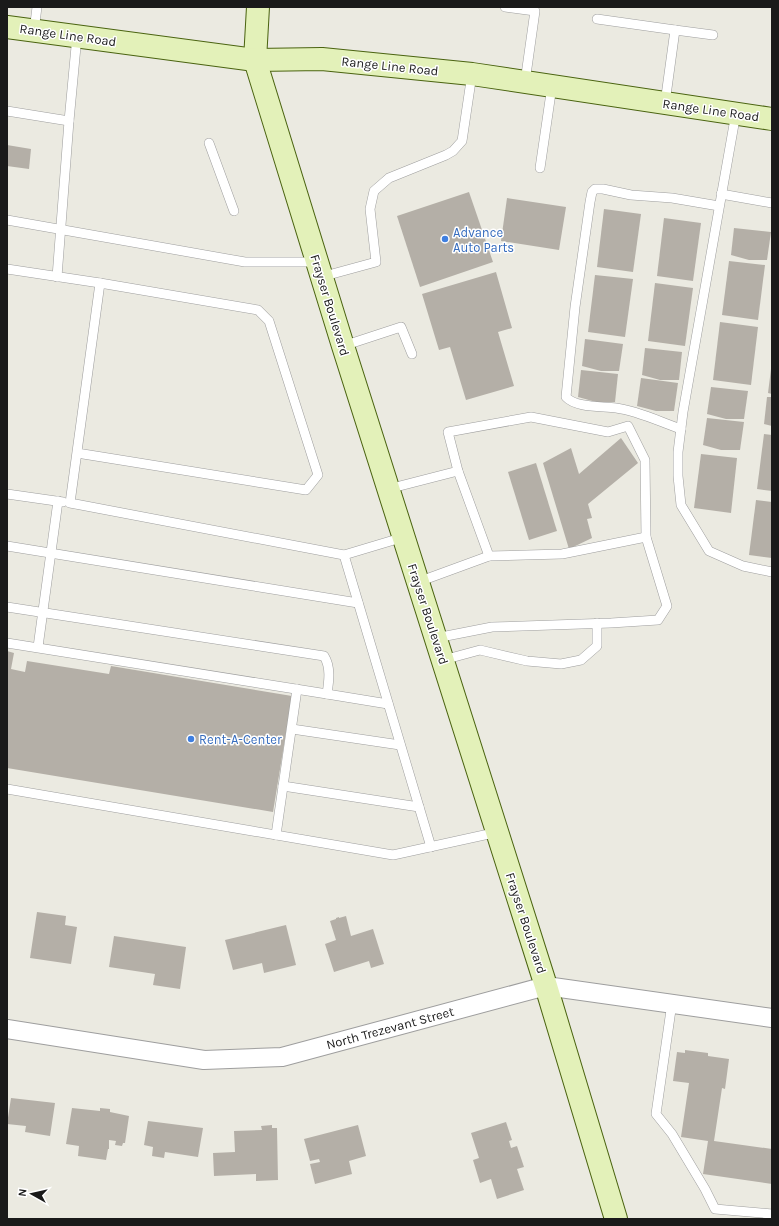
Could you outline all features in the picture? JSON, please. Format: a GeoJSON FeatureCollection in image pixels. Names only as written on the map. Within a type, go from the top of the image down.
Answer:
{"type":"FeatureCollection","features":[{"type":"Feature","properties":{"kind":"main road","name":"Frayser Boulevard"},"geometry":{"type":"LineString","coordinates":[[258,7],[255,60],[319,270],[546,986],[616,1219]]}},
{"type":"Feature","properties":{"kind":"main road","name":"Range Line Road"},"geometry":{"type":"LineString","coordinates":[[7,26],[34,31],[255,60],[322,59],[472,74],[772,119]]}},
{"type":"Feature","properties":{"kind":"street","name":"North Trezevant Street"},"geometry":{"type":"LineString","coordinates":[[7,1029],[204,1060],[282,1057],[546,986],[772,1018]]}},
{"type":"Feature","properties":{"kind":"lane"},"geometry":{"type":"LineString","coordinates":[[34,31],[37,7]]}},
{"type":"Feature","properties":{"kind":"lane"},"geometry":{"type":"LineString","coordinates":[[505,7],[537,9],[525,82]]}},
{"type":"Feature","properties":{"kind":"lane"},"geometry":{"type":"LineString","coordinates":[[597,19],[713,35]]}},
{"type":"Feature","properties":{"kind":"lane"},"geometry":{"type":"LineString","coordinates":[[665,103],[675,30]]}},
{"type":"Feature","properties":{"kind":"lane"},"geometry":{"type":"LineString","coordinates":[[58,277],[69,121],[77,36]]}},
{"type":"Feature","properties":{"kind":"lane"},"geometry":{"type":"LineString","coordinates":[[7,220],[245,262],[319,270],[376,262],[370,209],[374,191],[389,178],[446,155],[453,151],[462,142],[472,74]]}},
{"type":"Feature","properties":{"kind":"lane"},"geometry":{"type":"LineString","coordinates":[[540,168],[552,86]]}},
{"type":"Feature","properties":{"kind":"lane"},"geometry":{"type":"LineString","coordinates":[[7,111],[69,121]]}},
{"type":"Feature","properties":{"kind":"lane"},"geometry":{"type":"LineString","coordinates":[[736,113],[683,412],[678,452],[678,476],[681,506],[709,551],[743,566],[772,572]]}},
{"type":"Feature","properties":{"kind":"lane"},"geometry":{"type":"LineString","coordinates":[[209,143],[234,211]]}},
{"type":"Feature","properties":{"kind":"lane"},"geometry":{"type":"LineString","coordinates":[[681,430],[630,410],[578,404],[569,401],[566,397],[575,307],[590,202],[592,192],[595,189],[604,189],[631,195],[672,198],[719,206]]}},
{"type":"Feature","properties":{"kind":"lane"},"geometry":{"type":"LineString","coordinates":[[721,194],[772,203]]}},
{"type":"Feature","properties":{"kind":"lane"},"geometry":{"type":"LineString","coordinates":[[7,269],[258,310],[269,321],[318,475],[306,490],[77,453]]}},
{"type":"Feature","properties":{"kind":"lane"},"geometry":{"type":"LineString","coordinates":[[70,503],[100,283]]}},
{"type":"Feature","properties":{"kind":"lane"},"geometry":{"type":"LineString","coordinates":[[343,346],[402,327],[412,354]]}},
{"type":"Feature","properties":{"kind":"lane"},"geometry":{"type":"LineString","coordinates":[[436,638],[492,627],[658,620],[667,606],[646,536],[645,460],[628,426],[608,432],[531,417],[448,432],[458,471],[489,556]]}},
{"type":"Feature","properties":{"kind":"lane"},"geometry":{"type":"LineString","coordinates":[[388,489],[458,471]]}},
{"type":"Feature","properties":{"kind":"lane"},"geometry":{"type":"LineString","coordinates":[[7,494],[70,503],[344,555],[404,537]]}},
{"type":"Feature","properties":{"kind":"lane"},"geometry":{"type":"LineString","coordinates":[[38,648],[58,501]]}},
{"type":"Feature","properties":{"kind":"lane"},"geometry":{"type":"LineString","coordinates":[[418,582],[489,556],[562,554],[646,536]]}},
{"type":"Feature","properties":{"kind":"lane"},"geometry":{"type":"LineString","coordinates":[[7,546],[358,603]]}},
{"type":"Feature","properties":{"kind":"lane"},"geometry":{"type":"LineString","coordinates":[[344,555],[431,847]]}},
{"type":"Feature","properties":{"kind":"lane"},"geometry":{"type":"LineString","coordinates":[[7,607],[324,656],[327,661],[329,677],[328,694]]}},
{"type":"Feature","properties":{"kind":"lane"},"geometry":{"type":"LineString","coordinates":[[443,660],[480,650],[527,661],[561,664],[581,660],[597,646],[597,623]]}},
{"type":"Feature","properties":{"kind":"lane"},"geometry":{"type":"LineString","coordinates":[[7,642],[388,704]]}},
{"type":"Feature","properties":{"kind":"lane"},"geometry":{"type":"LineString","coordinates":[[276,835],[297,689]]}},
{"type":"Feature","properties":{"kind":"lane"},"geometry":{"type":"LineString","coordinates":[[292,729],[400,745]]}},
{"type":"Feature","properties":{"kind":"lane"},"geometry":{"type":"LineString","coordinates":[[283,786],[419,807]]}},
{"type":"Feature","properties":{"kind":"lane"},"geometry":{"type":"LineString","coordinates":[[7,789],[393,855],[498,832]]}},
{"type":"Feature","properties":{"kind":"lane"},"geometry":{"type":"LineString","coordinates":[[672,1004],[656,1114],[672,1134],[706,1188],[715,1209],[772,1214]]}},
{"type":"Feature","properties":{"kind":"building"},"geometry":{"type":"Polygon","coordinates":[[[7,145],[31,149],[29,169],[7,166],[7,145]]]}},
{"type":"Feature","properties":{"kind":"building","name":"Advance Auto Parts"},"geometry":{"type":"Polygon","coordinates":[[[469,192],[493,262],[420,287],[397,216],[469,192]]]}},
{"type":"Feature","properties":{"kind":"building"},"geometry":{"type":"Polygon","coordinates":[[[507,198],[566,207],[559,250],[501,241],[507,198]]]}},
{"type":"Feature","properties":{"kind":"building"},"geometry":{"type":"Polygon","coordinates":[[[604,209],[641,214],[633,272],[597,267],[604,209]]]}},
{"type":"Feature","properties":{"kind":"building"},"geometry":{"type":"Polygon","coordinates":[[[664,218],[701,223],[693,281],[657,276],[664,218]]]}},
{"type":"Feature","properties":{"kind":"building"},"geometry":{"type":"Polygon","coordinates":[[[734,228],[771,232],[767,260],[749,260],[731,255],[734,228]]]}},
{"type":"Feature","properties":{"kind":"building"},"geometry":{"type":"Polygon","coordinates":[[[729,261],[765,265],[758,320],[722,315],[729,261]]]}},
{"type":"Feature","properties":{"kind":"building"},"geometry":{"type":"Polygon","coordinates":[[[496,272],[512,328],[498,332],[514,386],[466,400],[450,347],[439,350],[422,294],[496,272]]]}},
{"type":"Feature","properties":{"kind":"building"},"geometry":{"type":"Polygon","coordinates":[[[595,275],[633,279],[625,337],[588,332],[595,275]]]}},
{"type":"Feature","properties":{"kind":"building"},"geometry":{"type":"Polygon","coordinates":[[[655,283],[693,288],[685,346],[648,341],[655,283]]]}},
{"type":"Feature","properties":{"kind":"building"},"geometry":{"type":"Polygon","coordinates":[[[720,322],[758,327],[751,385],[713,380],[720,322]]]}},
{"type":"Feature","properties":{"kind":"building"},"geometry":{"type":"Polygon","coordinates":[[[585,339],[623,344],[619,371],[601,371],[582,366],[585,339]]]}},
{"type":"Feature","properties":{"kind":"building"},"geometry":{"type":"Polygon","coordinates":[[[645,348],[682,352],[679,380],[660,380],[642,375],[645,348]]]}},
{"type":"Feature","properties":{"kind":"building"},"geometry":{"type":"Polygon","coordinates":[[[772,369],[772,394],[768,393],[772,369]]]}},
{"type":"Feature","properties":{"kind":"building"},"geometry":{"type":"Polygon","coordinates":[[[581,370],[618,374],[615,402],[596,402],[578,397],[581,370]]]}},
{"type":"Feature","properties":{"kind":"building"},"geometry":{"type":"Polygon","coordinates":[[[641,378],[678,383],[674,411],[656,411],[637,406],[641,378]]]}},
{"type":"Feature","properties":{"kind":"building"},"geometry":{"type":"Polygon","coordinates":[[[711,387],[748,391],[744,419],[726,419],[707,414],[711,387]]]}},
{"type":"Feature","properties":{"kind":"building"},"geometry":{"type":"Polygon","coordinates":[[[767,397],[772,397],[772,426],[764,424],[767,397]]]}},
{"type":"Feature","properties":{"kind":"building"},"geometry":{"type":"Polygon","coordinates":[[[707,418],[744,422],[740,450],[721,450],[703,445],[707,418]]]}},
{"type":"Feature","properties":{"kind":"building"},"geometry":{"type":"Polygon","coordinates":[[[764,434],[772,435],[772,491],[757,489],[764,434]]]}},
{"type":"Feature","properties":{"kind":"building"},"geometry":{"type":"Polygon","coordinates":[[[621,438],[638,463],[588,504],[592,518],[587,519],[592,538],[569,549],[543,463],[571,448],[579,474],[621,438]]]}},
{"type":"Feature","properties":{"kind":"building"},"geometry":{"type":"Polygon","coordinates":[[[701,454],[737,458],[731,513],[694,508],[701,454]]]}},
{"type":"Feature","properties":{"kind":"building"},"geometry":{"type":"Polygon","coordinates":[[[536,463],[557,531],[529,540],[508,472],[536,463]]]}},
{"type":"Feature","properties":{"kind":"building"},"geometry":{"type":"Polygon","coordinates":[[[756,500],[772,502],[772,558],[749,555],[756,500]]]}},
{"type":"Feature","properties":{"kind":"building","name":"Rent-A-Center"},"geometry":{"type":"Polygon","coordinates":[[[7,651],[14,653],[11,669],[25,672],[27,661],[109,674],[111,666],[292,696],[273,812],[7,768],[7,651]]]}},
{"type":"Feature","properties":{"kind":"building"},"geometry":{"type":"Polygon","coordinates":[[[37,912],[66,916],[65,925],[77,927],[71,964],[30,958],[37,912]]]}},
{"type":"Feature","properties":{"kind":"building"},"geometry":{"type":"Polygon","coordinates":[[[346,916],[351,936],[373,929],[384,964],[371,968],[369,961],[334,972],[325,944],[336,940],[330,921],[346,916]]]}},
{"type":"Feature","properties":{"kind":"building"},"geometry":{"type":"Polygon","coordinates":[[[286,925],[296,965],[264,973],[262,963],[233,970],[225,940],[286,925]]]}},
{"type":"Feature","properties":{"kind":"building"},"geometry":{"type":"Polygon","coordinates":[[[114,936],[186,947],[180,989],[153,985],[155,974],[109,967],[114,936]]]}},
{"type":"Feature","properties":{"kind":"building"},"geometry":{"type":"Polygon","coordinates":[[[685,1050],[708,1053],[708,1056],[729,1059],[725,1089],[722,1088],[714,1141],[772,1149],[772,1184],[703,1174],[708,1141],[681,1137],[689,1083],[673,1081],[677,1052],[685,1053],[685,1050]]]}},
{"type":"Feature","properties":{"kind":"building"},"geometry":{"type":"Polygon","coordinates":[[[11,1098],[55,1103],[50,1136],[25,1132],[26,1126],[7,1124],[11,1098]]]}},
{"type":"Feature","properties":{"kind":"building"},"geometry":{"type":"Polygon","coordinates":[[[72,1108],[100,1111],[100,1108],[110,1109],[110,1112],[129,1116],[125,1143],[123,1143],[122,1146],[115,1145],[116,1141],[109,1140],[109,1149],[106,1160],[78,1156],[79,1146],[66,1144],[72,1108]]]}},
{"type":"Feature","properties":{"kind":"building"},"geometry":{"type":"Polygon","coordinates":[[[148,1121],[203,1128],[198,1157],[165,1152],[164,1158],[152,1156],[153,1147],[144,1145],[148,1121]]]}},
{"type":"Feature","properties":{"kind":"building"},"geometry":{"type":"Polygon","coordinates":[[[506,1122],[512,1140],[509,1141],[511,1148],[517,1146],[524,1167],[517,1169],[524,1190],[497,1199],[491,1179],[480,1183],[473,1160],[479,1158],[471,1133],[506,1122]]]}},
{"type":"Feature","properties":{"kind":"building"},"geometry":{"type":"Polygon","coordinates":[[[272,1125],[272,1128],[277,1128],[278,1180],[256,1181],[256,1174],[214,1176],[213,1153],[235,1152],[234,1131],[262,1130],[261,1126],[272,1125]]]}},
{"type":"Feature","properties":{"kind":"building"},"geometry":{"type":"Polygon","coordinates":[[[358,1125],[366,1156],[349,1161],[352,1174],[315,1184],[310,1164],[320,1162],[319,1159],[310,1161],[304,1139],[358,1125]]]}},
{"type":"Feature","properties":{"kind":"place","name":"Advance Auto Parts"},"geometry":{"type":"Point","coordinates":[445,239]}},
{"type":"Feature","properties":{"kind":"place","name":"Rent-A-Center"},"geometry":{"type":"Point","coordinates":[191,739]}}]}
